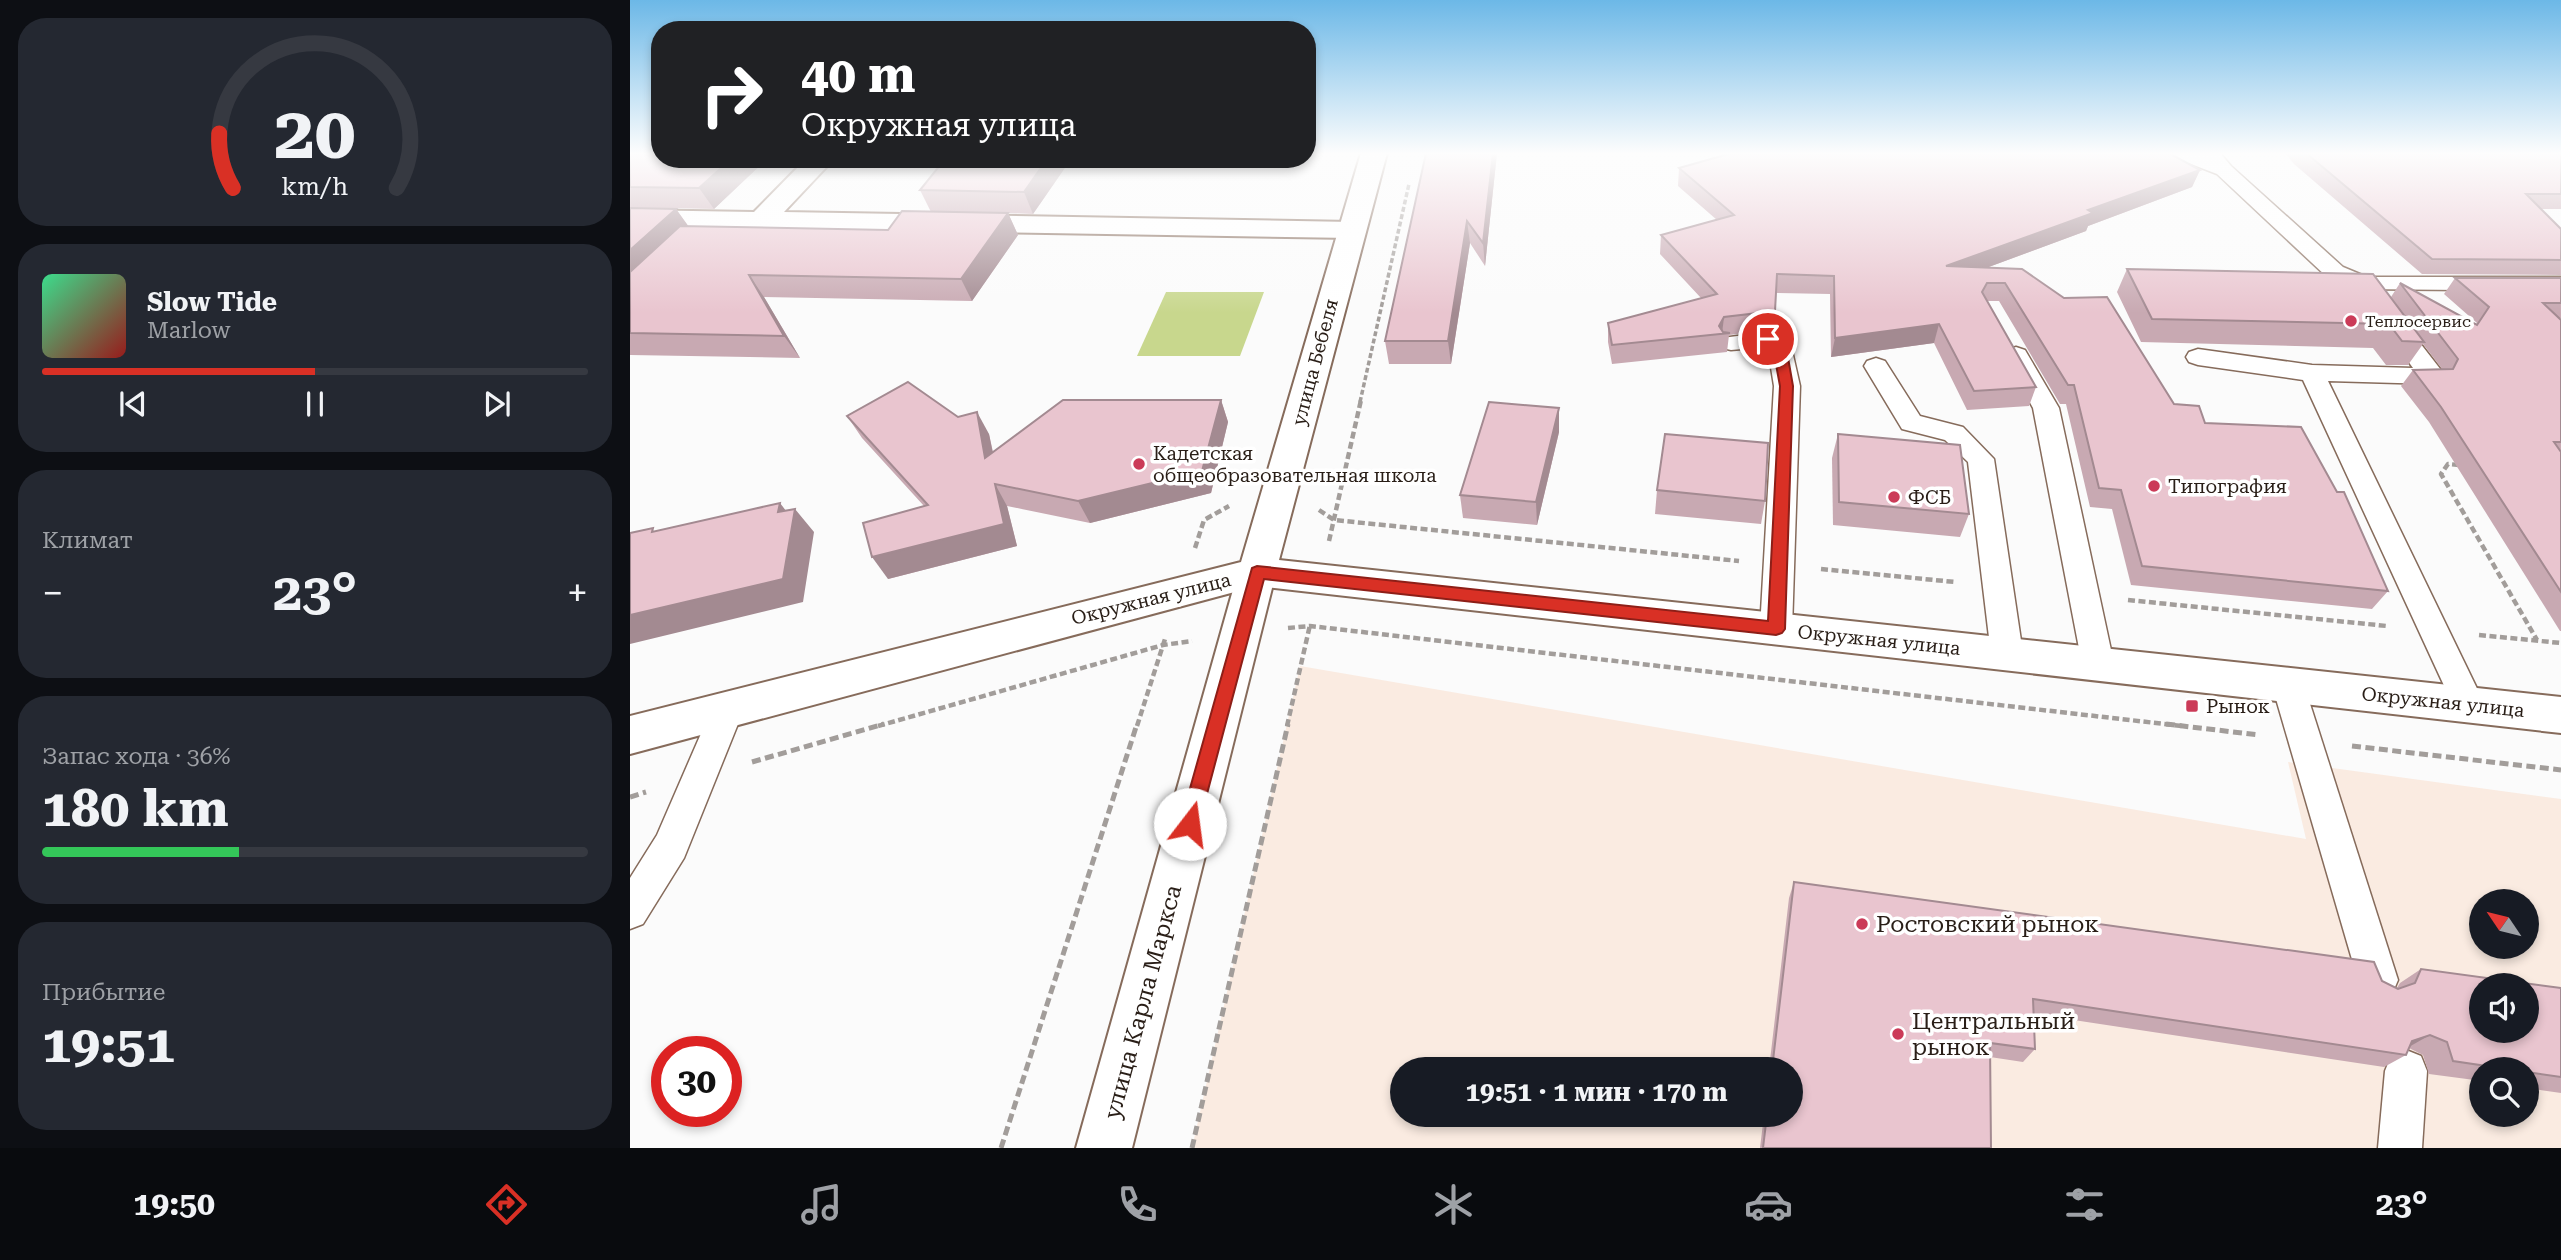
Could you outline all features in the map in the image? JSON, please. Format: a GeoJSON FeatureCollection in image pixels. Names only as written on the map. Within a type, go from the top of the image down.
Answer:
{"type":"FeatureCollection","features":[{"type":"Feature","properties":{"kind":"street"},"geometry":{"type":"LineString","coordinates":[[761,220],[774,207]]}},
{"type":"Feature","properties":{"kind":"street","name":"улица Бебеля"},"geometry":{"type":"LineString","coordinates":[[1257,572],[1359,207]]}},
{"type":"Feature","properties":{"kind":"street"},"geometry":{"type":"LineString","coordinates":[[630,218],[1352,230]]}},
{"type":"Feature","properties":{"kind":"street","name":"Окружная улица"},"geometry":{"type":"LineString","coordinates":[[630,735],[1257,572],[2561,715]]}},
{"type":"Feature","properties":{"kind":"street","name":"улица Карла Маркса"},"geometry":{"type":"LineString","coordinates":[[1104,1148],[1257,572]]}},
{"type":"Feature","properties":{"kind":"lane"},"geometry":{"type":"LineString","coordinates":[[2264,207],[2335,272],[2364,284],[2561,284]]}},
{"type":"Feature","properties":{"kind":"lane"},"geometry":{"type":"LineString","coordinates":[[2198,358],[2312,373],[2432,376],[2364,284]]}},
{"type":"Feature","properties":{"kind":"lane"},"geometry":{"type":"LineString","coordinates":[[2003,331],[2046,408],[2098,664]]}},
{"type":"Feature","properties":{"kind":"lane"},"geometry":{"type":"LineString","coordinates":[[1731,343],[1768,339],[1779,346],[1787,386],[1776,629]]}},
{"type":"Feature","properties":{"kind":"lane"},"geometry":{"type":"LineString","coordinates":[[1876,366],[1911,423],[1954,433],[1981,459],[2007,654]]}},
{"type":"Feature","properties":{"kind":"lane"},"geometry":{"type":"LineString","coordinates":[[2312,373],[2469,705]]}},
{"type":"Feature","properties":{"kind":"lane"},"geometry":{"type":"LineString","coordinates":[[2288,685],[2378,980]]}},
{"type":"Feature","properties":{"kind":"lane"},"geometry":{"type":"LineString","coordinates":[[630,911],[671,846],[728,709]]}},
{"type":"Feature","properties":{"kind":"lane"},"geometry":{"type":"LineString","coordinates":[[2400,1148],[2406,1070]]}},
{"type":"Feature","properties":{"kind":"path"},"geometry":{"type":"LineString","coordinates":[[1192,1148],[1405,207]]}},
{"type":"Feature","properties":{"kind":"path"},"geometry":{"type":"LineString","coordinates":[[2462,465],[2448,464],[2441,474],[2538,641]]}},
{"type":"Feature","properties":{"kind":"path"},"geometry":{"type":"LineString","coordinates":[[1000,1148],[1204,520],[1231,505],[1312,504],[1334,520],[1998,587]]}},
{"type":"Feature","properties":{"kind":"path"},"geometry":{"type":"LineString","coordinates":[[2084,595],[2561,643]]}},
{"type":"Feature","properties":{"kind":"path"},"geometry":{"type":"LineString","coordinates":[[632,798],[1163,645],[1310,626],[2561,770]]}},
{"type":"Feature","properties":{"kind":"shaded area","name":"Ростовский рынок"},"geometry":{"type":"Polygon","coordinates":[[[1300,666],[2306,839],[2288,762],[2561,799],[2561,1148],[1192,1148],[1300,666]]]}},
{"type":"Feature","properties":{"kind":"green space"},"geometry":{"type":"Polygon","coordinates":[[[1166,292],[1264,292],[1240,356],[1137,356],[1166,292]]]}},
{"type":"Feature","properties":{"kind":"building"},"geometry":{"type":"Polygon","coordinates":[[[1414,207],[1487,207],[1483,243],[1467,221],[1448,341],[1385,341],[1414,207]]]}},
{"type":"Feature","properties":{"kind":"building"},"geometry":{"type":"Polygon","coordinates":[[[1724,207],[2098,207],[2088,210],[2093,213],[1946,266],[2022,269],[2064,298],[2107,297],[2174,404],[2199,406],[2205,423],[2301,427],[2337,492],[2344,492],[2388,591],[2142,566],[2121,490],[2099,488],[2074,385],[2068,385],[2005,283],[1987,283],[1982,292],[2036,387],[1974,391],[1939,324],[1835,338],[1834,276],[1777,274],[1775,311],[1724,317],[1719,326],[1723,332],[1730,333],[1612,345],[1608,323],[1717,294],[1661,235],[1734,215],[1724,207]]]}},
{"type":"Feature","properties":{"kind":"building"},"geometry":{"type":"Polygon","coordinates":[[[2370,207],[2539,207],[2561,229],[2561,260],[2432,259],[2370,207]]]}},
{"type":"Feature","properties":{"kind":"building"},"geometry":{"type":"Polygon","coordinates":[[[630,208],[676,209],[630,250],[630,208]]]}},
{"type":"Feature","properties":{"kind":"building"},"geometry":{"type":"Polygon","coordinates":[[[902,211],[1008,213],[961,279],[749,275],[784,336],[630,333],[630,272],[680,226],[888,230],[902,211]]]}},
{"type":"Feature","properties":{"kind":"building"},"geometry":{"type":"Polygon","coordinates":[[[2127,269],[2373,274],[2424,342],[2402,341],[2389,324],[2152,319],[2127,269]]]}},
{"type":"Feature","properties":{"kind":"building"},"geometry":{"type":"Polygon","coordinates":[[[2455,278],[2561,278],[2561,303],[2543,303],[2561,320],[2561,442],[2554,442],[2561,452],[2561,592],[2441,407],[2413,370],[2453,369],[2458,359],[2400,283],[2477,325],[2489,307],[2455,278]]]}},
{"type":"Feature","properties":{"kind":"building"},"geometry":{"type":"Polygon","coordinates":[[[908,382],[958,417],[977,412],[985,458],[1063,400],[1221,400],[1202,471],[1078,501],[995,484],[1004,524],[872,557],[863,523],[928,505],[847,416],[908,382]]]}},
{"type":"Feature","properties":{"kind":"building"},"geometry":{"type":"Polygon","coordinates":[[[1489,402],[1559,408],[1536,502],[1460,495],[1489,402]]]}},
{"type":"Feature","properties":{"kind":"building"},"geometry":{"type":"Polygon","coordinates":[[[1665,434],[1768,443],[1765,501],[1657,490],[1665,434]]]}},
{"type":"Feature","properties":{"kind":"building"},"geometry":{"type":"Polygon","coordinates":[[[1838,434],[1960,445],[1969,514],[1839,502],[1838,434]]]}},
{"type":"Feature","properties":{"kind":"building"},"geometry":{"type":"Polygon","coordinates":[[[780,503],[778,512],[795,509],[783,579],[630,615],[630,533],[653,528],[652,532],[780,503]]]}},
{"type":"Feature","properties":{"kind":"building"},"geometry":{"type":"Polygon","coordinates":[[[1794,882],[2374,962],[2382,981],[2398,989],[2415,983],[2421,969],[2469,976],[2469,1043],[2539,1043],[2539,985],[2561,988],[2561,1077],[2539,1074],[2539,1057],[2469,1057],[2469,1063],[2453,1061],[2447,1042],[2430,1035],[2412,1041],[2406,1055],[2033,999],[2035,1049],[1990,1043],[1991,1148],[1763,1148],[1766,1127],[1803,1127],[1803,1057],[1773,1057],[1794,882]]]}},
{"type":"Feature","properties":{"kind":"place","name":"Теплосервис"},"geometry":{"type":"Point","coordinates":[2351,321]}},
{"type":"Feature","properties":{"kind":"place","name":"Кадетская общеобразовательная школа"},"geometry":{"type":"Point","coordinates":[1139,464]}},
{"type":"Feature","properties":{"kind":"place","name":"Типография"},"geometry":{"type":"Point","coordinates":[2154,486]}},
{"type":"Feature","properties":{"kind":"place","name":"ФСБ"},"geometry":{"type":"Point","coordinates":[1894,497]}},
{"type":"Feature","properties":{"kind":"place","name":"Рынок"},"geometry":{"type":"Point","coordinates":[2192,706]}},
{"type":"Feature","properties":{"kind":"place","name":"Ростовский рынок"},"geometry":{"type":"Point","coordinates":[1862,924]}},
{"type":"Feature","properties":{"kind":"place","name":"Центральный рынок"},"geometry":{"type":"Point","coordinates":[1898,1034]}},
{"type":"Feature","properties":{"kind":"route"},"geometry":{"type":"LineString","coordinates":[[1190,824],[1257,572],[1776,629],[1787,386],[1779,346],[1768,339]]}}]}
